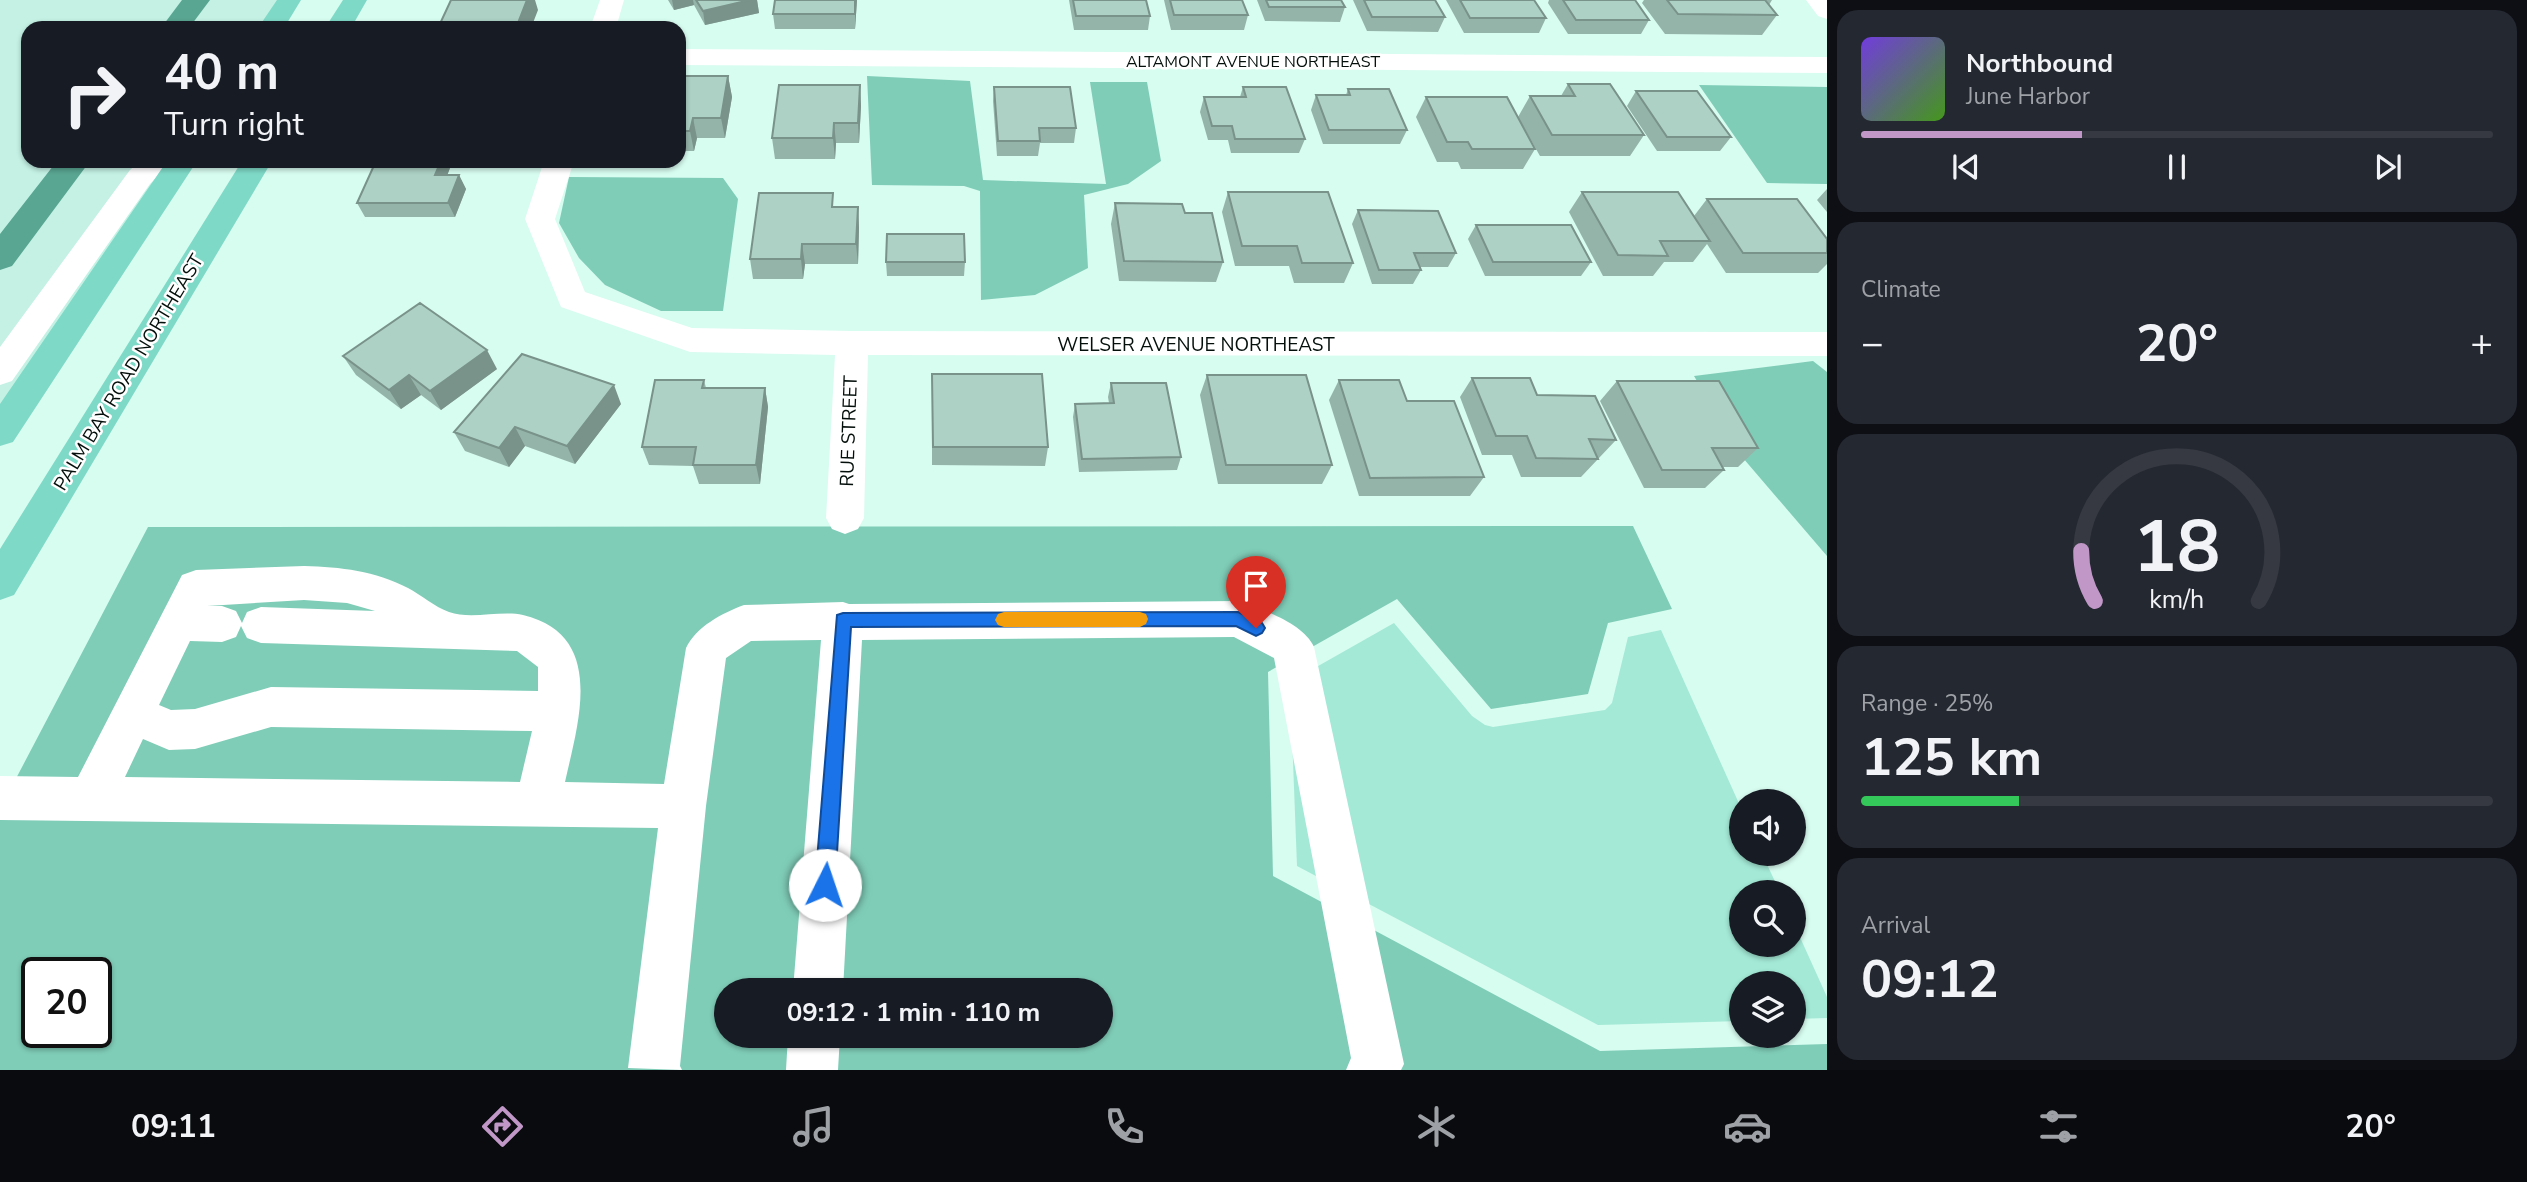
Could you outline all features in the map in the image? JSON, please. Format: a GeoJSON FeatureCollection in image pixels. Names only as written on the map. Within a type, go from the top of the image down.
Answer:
{"type":"FeatureCollection","features":[{"type":"Feature","properties":{"kind":"main road"},"geometry":{"type":"LineString","coordinates":[[276,21],[289,0]]}},
{"type":"Feature","properties":{"kind":"main road"},"geometry":{"type":"LineString","coordinates":[[342,21],[355,0]]}},
{"type":"Feature","properties":{"kind":"main road"},"geometry":{"type":"LineString","coordinates":[[0,432],[177,168]]}},
{"type":"Feature","properties":{"kind":"main road","name":"PALM BAY ROAD NORTHEAST"},"geometry":{"type":"LineString","coordinates":[[0,583],[253,168]]}},
{"type":"Feature","properties":{"kind":"street"},"geometry":{"type":"LineString","coordinates":[[605,21],[612,0]]}},
{"type":"Feature","properties":{"kind":"street"},"geometry":{"type":"LineString","coordinates":[[1818,0],[1827,11]]}},
{"type":"Feature","properties":{"kind":"street","name":"ALTAMONT AVENUE NORTHEAST"},"geometry":{"type":"LineString","coordinates":[[686,57],[1827,65]]}},
{"type":"Feature","properties":{"kind":"street"},"geometry":{"type":"LineString","coordinates":[[0,372],[140,177],[150,168]]}},
{"type":"Feature","properties":{"kind":"street","name":"WELSER AVENUE NORTHEAST"},"geometry":{"type":"LineString","coordinates":[[557,168],[540,219],[572,299],[690,340],[852,343],[1827,344]]}},
{"type":"Feature","properties":{"kind":"street","name":"RUE STREET"},"geometry":{"type":"LineString","coordinates":[[845,518],[852,343]]}},
{"type":"Feature","properties":{"kind":"street"},"geometry":{"type":"LineString","coordinates":[[91,799],[196,587],[328,585],[365,590],[393,600],[444,631]]}},
{"type":"Feature","properties":{"kind":"street"},"geometry":{"type":"LineString","coordinates":[[656,1070],[683,806],[707,648],[744,623],[843,620],[1238,619],[1293,647],[1378,1064],[1372,1070]]}},
{"type":"Feature","properties":{"kind":"street"},"geometry":{"type":"LineString","coordinates":[[819,978],[843,620]]}},
{"type":"Feature","properties":{"kind":"street"},"geometry":{"type":"LineString","coordinates":[[178,623],[522,633],[547,646],[560,666],[557,710],[537,804]]}},
{"type":"Feature","properties":{"kind":"street"},"geometry":{"type":"LineString","coordinates":[[133,714],[169,730],[195,729],[271,707],[557,710]]}},
{"type":"Feature","properties":{"kind":"street"},"geometry":{"type":"LineString","coordinates":[[0,798],[683,806]]}},
{"type":"Feature","properties":{"kind":"street"},"geometry":{"type":"LineString","coordinates":[[812,1070],[813,1048]]}},
{"type":"Feature","properties":{"kind":"shaded area"},"geometry":{"type":"Polygon","coordinates":[[[0,0],[289,0],[276,21],[21,21],[21,168],[177,168],[0,432],[0,0]]]}},
{"type":"Feature","properties":{"kind":"green space"},"geometry":{"type":"Polygon","coordinates":[[[867,76],[970,81],[983,180],[1106,184],[1090,82],[1147,82],[1161,161],[1128,184],[1084,195],[1088,268],[1035,295],[981,300],[980,191],[964,186],[872,185],[867,76]]]}},
{"type":"Feature","properties":{"kind":"green space"},"geometry":{"type":"Polygon","coordinates":[[[1699,85],[1827,87],[1827,184],[1767,183],[1699,85]]]}},
{"type":"Feature","properties":{"kind":"green space"},"geometry":{"type":"Polygon","coordinates":[[[569,177],[723,178],[738,199],[723,311],[661,311],[605,285],[579,258],[559,223],[569,177]]]}},
{"type":"Feature","properties":{"kind":"green space"},"geometry":{"type":"Polygon","coordinates":[[[1813,361],[1827,372],[1827,556],[1743,458],[1694,376],[1813,361]]]}},
{"type":"Feature","properties":{"kind":"green space"},"geometry":{"type":"Polygon","coordinates":[[[1633,526],[1672,609],[1608,623],[1588,694],[1491,709],[1397,599],[1268,672],[1273,876],[1600,1051],[1806,1048],[1806,1045],[1827,1044],[1827,1070],[0,1070],[0,809],[148,527],[1633,526]]]}},
{"type":"Feature","properties":{"kind":"green space"},"geometry":{"type":"Polygon","coordinates":[[[1394,623],[1472,716],[1493,727],[1605,710],[1612,703],[1628,637],[1661,630],[1732,789],[1729,789],[1729,866],[1768,866],[1774,880],[1729,880],[1729,957],[1806,957],[1806,951],[1827,997],[1827,1018],[1806,1019],[1806,971],[1729,971],[1729,1021],[1598,1025],[1297,866],[1290,682],[1394,623]]]}},
{"type":"Feature","properties":{"kind":"building"},"geometry":{"type":"Polygon","coordinates":[[[451,0],[527,0],[519,21],[441,21],[451,0]]]}},
{"type":"Feature","properties":{"kind":"building"},"geometry":{"type":"Polygon","coordinates":[[[696,0],[750,0],[703,11],[696,0]]]}},
{"type":"Feature","properties":{"kind":"building"},"geometry":{"type":"Polygon","coordinates":[[[775,0],[855,0],[855,14],[773,14],[775,0]]]}},
{"type":"Feature","properties":{"kind":"building"},"geometry":{"type":"Polygon","coordinates":[[[1073,0],[1146,0],[1150,16],[1076,16],[1073,0]]]}},
{"type":"Feature","properties":{"kind":"building"},"geometry":{"type":"Polygon","coordinates":[[[1170,0],[1242,0],[1248,15],[1174,15],[1170,0]]]}},
{"type":"Feature","properties":{"kind":"building"},"geometry":{"type":"Polygon","coordinates":[[[1266,0],[1341,0],[1345,7],[1269,7],[1266,0]]]}},
{"type":"Feature","properties":{"kind":"building"},"geometry":{"type":"Polygon","coordinates":[[[1364,0],[1435,0],[1445,17],[1372,17],[1364,0]]]}},
{"type":"Feature","properties":{"kind":"building"},"geometry":{"type":"Polygon","coordinates":[[[1460,0],[1534,0],[1546,18],[1470,18],[1460,0]]]}},
{"type":"Feature","properties":{"kind":"building"},"geometry":{"type":"Polygon","coordinates":[[[1563,0],[1635,0],[1649,20],[1576,20],[1563,0]]]}},
{"type":"Feature","properties":{"kind":"building"},"geometry":{"type":"Polygon","coordinates":[[[1667,0],[1765,0],[1777,15],[1678,14],[1667,0]]]}},
{"type":"Feature","properties":{"kind":"building"},"geometry":{"type":"Polygon","coordinates":[[[686,76],[728,76],[721,118],[693,118],[690,131],[686,131],[686,76]]]}},
{"type":"Feature","properties":{"kind":"building"},"geometry":{"type":"Polygon","coordinates":[[[1568,84],[1610,84],[1644,135],[1552,135],[1530,96],[1575,96],[1568,84]]]}},
{"type":"Feature","properties":{"kind":"building"},"geometry":{"type":"Polygon","coordinates":[[[779,85],[860,85],[858,123],[834,123],[833,138],[772,138],[779,85]]]}},
{"type":"Feature","properties":{"kind":"building"},"geometry":{"type":"Polygon","coordinates":[[[994,87],[1070,87],[1076,128],[1039,128],[1040,141],[998,141],[994,87]]]}},
{"type":"Feature","properties":{"kind":"building"},"geometry":{"type":"Polygon","coordinates":[[[1243,87],[1286,87],[1305,139],[1235,139],[1232,126],[1212,126],[1204,97],[1246,97],[1243,87]]]}},
{"type":"Feature","properties":{"kind":"building"},"geometry":{"type":"Polygon","coordinates":[[[1348,89],[1389,89],[1407,130],[1329,130],[1316,95],[1350,95],[1348,89]]]}},
{"type":"Feature","properties":{"kind":"building"},"geometry":{"type":"Polygon","coordinates":[[[1636,91],[1697,91],[1731,137],[1667,137],[1636,91]]]}},
{"type":"Feature","properties":{"kind":"building"},"geometry":{"type":"Polygon","coordinates":[[[1426,97],[1507,97],[1535,149],[1472,149],[1468,142],[1447,142],[1426,97]]]}},
{"type":"Feature","properties":{"kind":"building"},"geometry":{"type":"Polygon","coordinates":[[[373,168],[438,168],[435,175],[459,175],[448,203],[357,203],[373,168]]]}},
{"type":"Feature","properties":{"kind":"building"},"geometry":{"type":"Polygon","coordinates":[[[1228,192],[1328,192],[1353,263],[1302,263],[1297,246],[1242,246],[1228,192]]]}},
{"type":"Feature","properties":{"kind":"building"},"geometry":{"type":"Polygon","coordinates":[[[1582,192],[1678,192],[1710,241],[1660,241],[1668,256],[1618,255],[1582,192]]]}},
{"type":"Feature","properties":{"kind":"building"},"geometry":{"type":"Polygon","coordinates":[[[759,193],[833,193],[832,207],[858,207],[856,244],[802,244],[801,259],[750,259],[759,193]]]}},
{"type":"Feature","properties":{"kind":"building"},"geometry":{"type":"Polygon","coordinates":[[[1707,199],[1797,199],[1827,239],[1827,253],[1743,253],[1707,199]]]}},
{"type":"Feature","properties":{"kind":"building"},"geometry":{"type":"Polygon","coordinates":[[[1115,203],[1182,204],[1185,213],[1212,213],[1223,262],[1124,261],[1115,203]]]}},
{"type":"Feature","properties":{"kind":"building"},"geometry":{"type":"Polygon","coordinates":[[[1358,210],[1438,211],[1456,253],[1414,253],[1421,270],[1379,270],[1358,210]]]}},
{"type":"Feature","properties":{"kind":"building"},"geometry":{"type":"Polygon","coordinates":[[[1476,225],[1571,225],[1591,262],[1493,262],[1476,225]]]}},
{"type":"Feature","properties":{"kind":"building"},"geometry":{"type":"Polygon","coordinates":[[[887,234],[964,234],[965,262],[886,262],[887,234]]]}},
{"type":"Feature","properties":{"kind":"building"},"geometry":{"type":"Polygon","coordinates":[[[420,303],[487,350],[430,391],[409,375],[389,390],[343,356],[420,303]]]}},
{"type":"Feature","properties":{"kind":"building"},"geometry":{"type":"Polygon","coordinates":[[[522,354],[614,385],[567,446],[515,427],[499,448],[454,432],[522,354]]]}},
{"type":"Feature","properties":{"kind":"building"},"geometry":{"type":"Polygon","coordinates":[[[932,374],[1042,374],[1048,447],[933,447],[932,374]]]}},
{"type":"Feature","properties":{"kind":"building"},"geometry":{"type":"Polygon","coordinates":[[[1207,375],[1306,375],[1332,465],[1226,465],[1207,375]]]}},
{"type":"Feature","properties":{"kind":"building"},"geometry":{"type":"Polygon","coordinates":[[[1472,378],[1530,378],[1537,395],[1595,396],[1616,440],[1589,439],[1598,459],[1536,458],[1527,436],[1496,436],[1472,378]]]}},
{"type":"Feature","properties":{"kind":"building"},"geometry":{"type":"Polygon","coordinates":[[[655,380],[704,380],[702,388],[765,388],[756,465],[693,465],[696,447],[642,447],[655,380]]]}},
{"type":"Feature","properties":{"kind":"building"},"geometry":{"type":"Polygon","coordinates":[[[1339,380],[1399,380],[1407,401],[1454,401],[1484,477],[1370,478],[1339,380]]]}},
{"type":"Feature","properties":{"kind":"building"},"geometry":{"type":"Polygon","coordinates":[[[1617,381],[1719,381],[1758,448],[1712,448],[1724,470],[1662,470],[1617,381]]]}},
{"type":"Feature","properties":{"kind":"building"},"geometry":{"type":"Polygon","coordinates":[[[1111,383],[1166,383],[1181,457],[1082,459],[1075,404],[1114,403],[1111,383]]]}},
{"type":"Feature","properties":{"kind":"waterway"},"geometry":{"type":"LineString","coordinates":[[180,21],[196,0]]}},
{"type":"Feature","properties":{"kind":"waterway"},"geometry":{"type":"LineString","coordinates":[[0,258],[69,168]]}},
{"type":"Feature","properties":{"kind":"slow traffic"},"geometry":{"type":"LineString","coordinates":[[1004,620],[1140,619]]}},
{"type":"Feature","properties":{"kind":"route"},"geometry":{"type":"LineString","coordinates":[[825,885],[843,620],[1238,619],[1256,628]]}}]}
